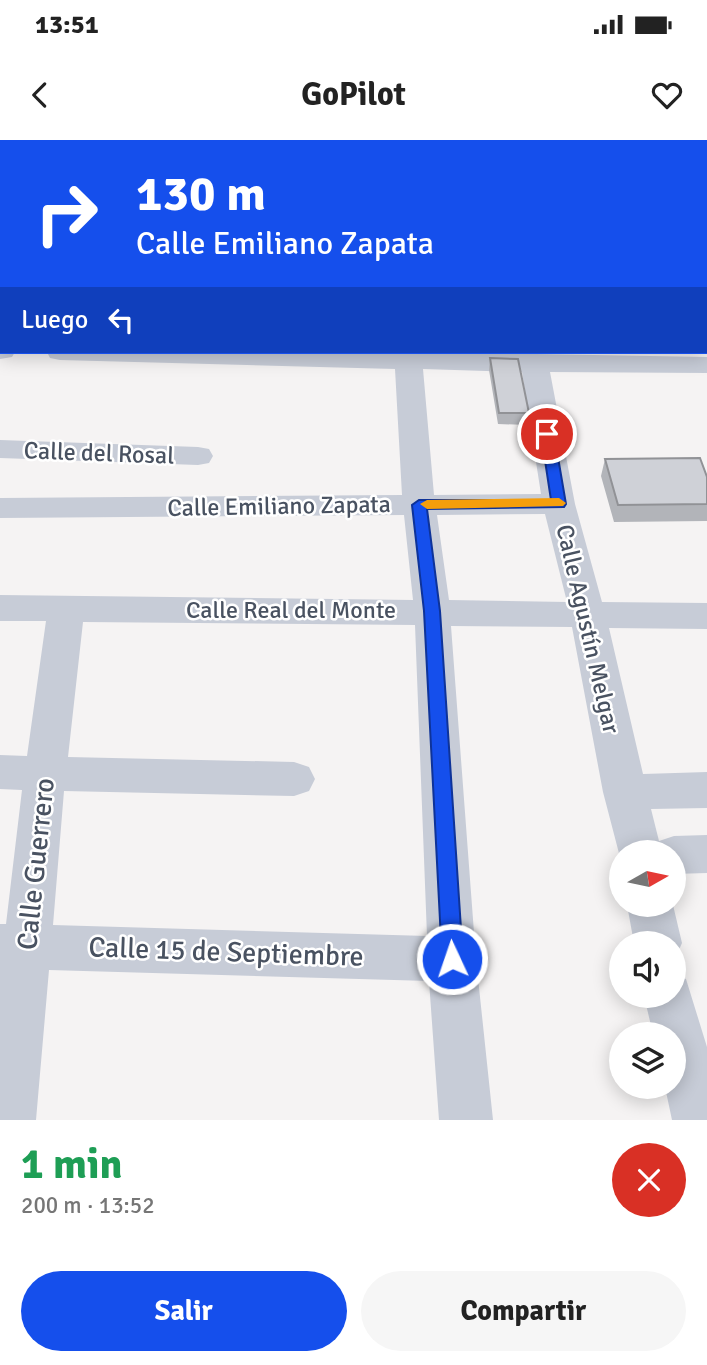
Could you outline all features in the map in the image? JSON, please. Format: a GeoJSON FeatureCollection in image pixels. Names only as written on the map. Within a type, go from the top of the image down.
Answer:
{"type":"FeatureCollection","features":[{"type":"Feature","properties":{"kind":"street"},"geometry":{"type":"LineString","coordinates":[[293,354],[409,355],[535,364],[707,365]]}},
{"type":"Feature","properties":{"kind":"street"},"geometry":{"type":"LineString","coordinates":[[409,355],[419,505],[432,611],[452,959],[466,1120]]}},
{"type":"Feature","properties":{"kind":"street","name":"Calle Agustín Melgar"},"geometry":{"type":"LineString","coordinates":[[535,364],[559,504],[588,615],[636,840]]}},
{"type":"Feature","properties":{"kind":"street","name":"Calle del Rosal"},"geometry":{"type":"LineString","coordinates":[[0,449],[198,456]]}},
{"type":"Feature","properties":{"kind":"street","name":"Calle Emiliano Zapata"},"geometry":{"type":"LineString","coordinates":[[0,508],[559,504]]}},
{"type":"Feature","properties":{"kind":"street","name":"Calle Real del Monte"},"geometry":{"type":"LineString","coordinates":[[0,608],[707,616]]}},
{"type":"Feature","properties":{"kind":"street","name":"Calle Guerrero"},"geometry":{"type":"LineString","coordinates":[[9,1120],[14,946],[45,774],[66,608]]}},
{"type":"Feature","properties":{"kind":"street"},"geometry":{"type":"LineString","coordinates":[[0,772],[294,779]]}},
{"type":"Feature","properties":{"kind":"street"},"geometry":{"type":"LineString","coordinates":[[624,792],[707,790]]}},
{"type":"Feature","properties":{"kind":"street"},"geometry":{"type":"LineString","coordinates":[[686,855],[707,854]]}},
{"type":"Feature","properties":{"kind":"street","name":"Calle 15 de Septiembre"},"geometry":{"type":"LineString","coordinates":[[14,946],[452,959]]}},
{"type":"Feature","properties":{"kind":"street"},"geometry":{"type":"LineString","coordinates":[[683,1011],[699,1120]]}},
{"type":"Feature","properties":{"kind":"building"},"geometry":{"type":"Polygon","coordinates":[[[490,358],[518,359],[529,413],[499,413],[490,358]]]}},
{"type":"Feature","properties":{"kind":"building"},"geometry":{"type":"Polygon","coordinates":[[[700,458],[707,477],[707,504],[618,505],[605,459],[700,458]]]}},
{"type":"Feature","properties":{"kind":"slow traffic"},"geometry":{"type":"LineString","coordinates":[[427,504],[559,503]]}},
{"type":"Feature","properties":{"kind":"route"},"geometry":{"type":"LineString","coordinates":[[452,959],[432,611],[419,505],[559,504],[547,434]]}}]}
